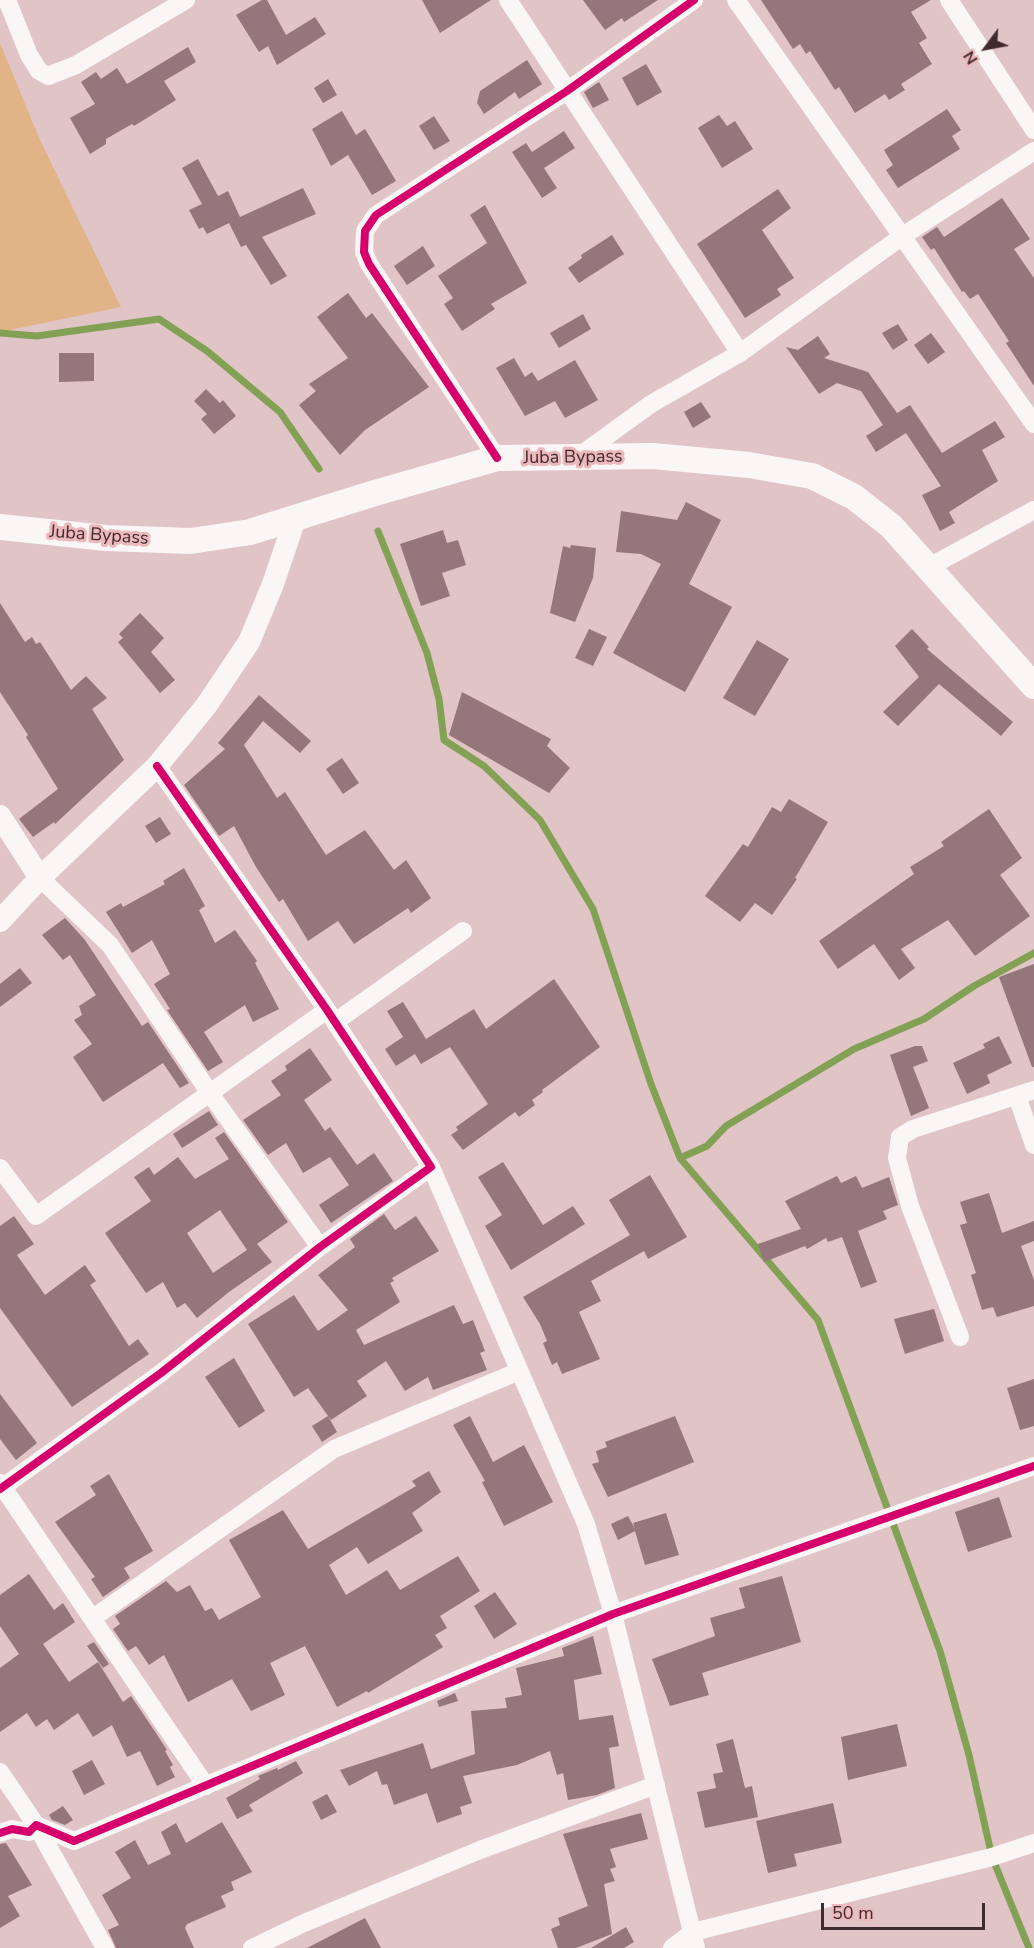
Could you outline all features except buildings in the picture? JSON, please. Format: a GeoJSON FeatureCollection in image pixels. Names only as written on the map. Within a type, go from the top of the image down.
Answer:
{"type":"FeatureCollection","features":[{"type":"Feature","properties":{"kind":"main road","name":"Juba Bypass"},"geometry":{"type":"LineString","coordinates":[[0,527],[106,538],[191,541],[250,532],[496,458],[574,459],[653,456],[749,465],[812,476],[854,497],[891,526],[1034,686]]}},
{"type":"Feature","properties":{"kind":"street"},"geometry":{"type":"LineString","coordinates":[[7,0],[29,55],[39,71],[48,76],[76,64],[186,0]]}},
{"type":"Feature","properties":{"kind":"street"},"geometry":{"type":"LineString","coordinates":[[508,0],[740,353]]}},
{"type":"Feature","properties":{"kind":"street"},"geometry":{"type":"LineString","coordinates":[[496,458],[369,264],[364,252],[363,238],[376,215],[567,91],[694,0]]}},
{"type":"Feature","properties":{"kind":"street"},"geometry":{"type":"LineString","coordinates":[[736,0],[904,235],[1034,424]]}},
{"type":"Feature","properties":{"kind":"street"},"geometry":{"type":"LineString","coordinates":[[949,0],[1034,130]]}},
{"type":"Feature","properties":{"kind":"street"},"geometry":{"type":"LineString","coordinates":[[574,459],[651,404],[740,353],[904,235],[1034,151]]}},
{"type":"Feature","properties":{"kind":"street"},"geometry":{"type":"LineString","coordinates":[[929,567],[1034,510]]}},
{"type":"Feature","properties":{"kind":"street"},"geometry":{"type":"LineString","coordinates":[[0,921],[40,878],[157,766],[206,706],[249,642],[273,584],[295,519]]}},
{"type":"Feature","properties":{"kind":"street"},"geometry":{"type":"LineString","coordinates":[[157,766],[331,1016],[431,1167],[517,1372],[586,1524],[613,1614],[695,1940]]}},
{"type":"Feature","properties":{"kind":"street"},"geometry":{"type":"LineString","coordinates":[[0,816],[40,878],[110,945],[209,1092],[320,1247]]}},
{"type":"Feature","properties":{"kind":"street"},"geometry":{"type":"LineString","coordinates":[[0,1168],[36,1216],[209,1092],[463,931]]}},
{"type":"Feature","properties":{"kind":"street"},"geometry":{"type":"LineString","coordinates":[[960,1337],[910,1206],[897,1158],[900,1137],[913,1129],[1025,1093],[1034,1145]]}},
{"type":"Feature","properties":{"kind":"street"},"geometry":{"type":"LineString","coordinates":[[206,1786],[93,1618],[1,1487],[161,1373],[320,1247],[431,1167]]}},
{"type":"Feature","properties":{"kind":"street"},"geometry":{"type":"LineString","coordinates":[[93,1618],[334,1449],[517,1372]]}},
{"type":"Feature","properties":{"kind":"street"},"geometry":{"type":"LineString","coordinates":[[45,1843],[449,1675],[613,1614],[1034,1466]]}},
{"type":"Feature","properties":{"kind":"street"},"geometry":{"type":"LineString","coordinates":[[36,1826],[74,1841],[613,1614]]}},
{"type":"Feature","properties":{"kind":"street"},"geometry":{"type":"LineString","coordinates":[[0,1772],[36,1826],[105,1948]]}},
{"type":"Feature","properties":{"kind":"street"},"geometry":{"type":"LineString","coordinates":[[252,1948],[304,1923],[480,1850],[656,1785]]}},
{"type":"Feature","properties":{"kind":"street"},"geometry":{"type":"LineString","coordinates":[[0,1833],[12,1828],[29,1832],[36,1826]]}},
{"type":"Feature","properties":{"kind":"street"},"geometry":{"type":"LineString","coordinates":[[672,1948],[1034,1843]]}},
{"type":"Feature","properties":{"kind":"shaded area"},"geometry":{"type":"Polygon","coordinates":[[[0,43],[40,140],[121,307],[0,332],[0,43]]]}},
{"type":"Feature","properties":{"kind":"waterway"},"geometry":{"type":"LineString","coordinates":[[0,333],[37,336],[159,319],[207,351],[280,412],[319,469]]}},
{"type":"Feature","properties":{"kind":"waterway"},"geometry":{"type":"LineString","coordinates":[[378,531],[427,653],[439,699],[444,740],[484,766],[540,820],[593,909],[651,1084],[680,1158],[818,1320],[940,1651],[969,1755],[992,1857],[1029,1948]]}},
{"type":"Feature","properties":{"kind":"waterway"},"geometry":{"type":"LineString","coordinates":[[680,1158],[707,1146],[726,1126],[854,1049],[924,1019],[974,986],[1034,953]]}},
{"type":"Feature","properties":{"kind":"cycle path"},"geometry":{"type":"LineString","coordinates":[[497,458],[369,264],[364,252],[365,231],[376,215],[567,91],[694,0]]}},
{"type":"Feature","properties":{"kind":"cycle path"},"geometry":{"type":"LineString","coordinates":[[0,1489],[161,1373],[320,1247],[431,1167],[327,1010],[157,766]]}},
{"type":"Feature","properties":{"kind":"cycle path"},"geometry":{"type":"LineString","coordinates":[[0,1833],[12,1829],[29,1832],[36,1825],[74,1841],[613,1614],[1034,1466]]}}]}
